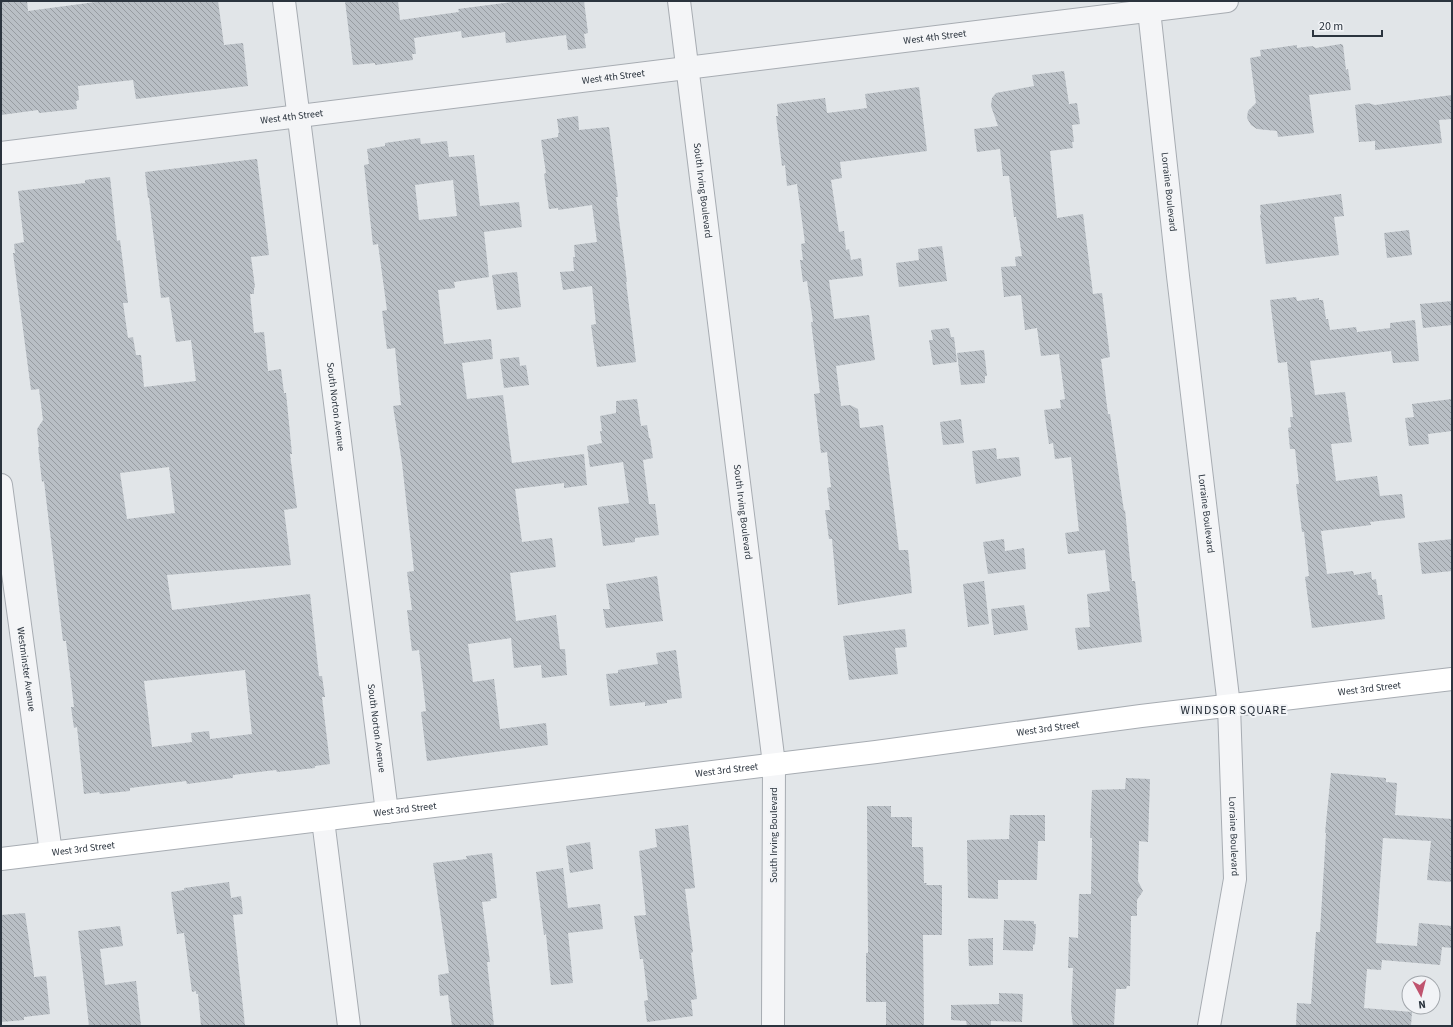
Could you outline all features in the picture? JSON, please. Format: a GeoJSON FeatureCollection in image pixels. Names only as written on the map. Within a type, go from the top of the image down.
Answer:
{"type":"FeatureCollection","features":[{"type":"Feature","properties":{"kind":"main road","name":"West 3rd Street"},"geometry":{"type":"LineString","coordinates":[[1,859],[1452,679]]}},
{"type":"Feature","properties":{"kind":"street","name":"South Norton Avenue"},"geometry":{"type":"LineString","coordinates":[[284,1],[387,812]]}},
{"type":"Feature","properties":{"kind":"street","name":"South Irving Boulevard"},"geometry":{"type":"LineString","coordinates":[[679,1],[774,764],[773,1026]]}},
{"type":"Feature","properties":{"kind":"street","name":"West 4th Street"},"geometry":{"type":"LineString","coordinates":[[1,153],[299,117],[1149,6],[1227,1]]}},
{"type":"Feature","properties":{"kind":"street","name":"Lorraine Boulevard"},"geometry":{"type":"LineString","coordinates":[[1149,6],[1180,292],[1229,706],[1235,879],[1208,1026]]}},
{"type":"Feature","properties":{"kind":"street","name":"Westminster Avenue"},"geometry":{"type":"LineString","coordinates":[[1,485],[51,854]]}},
{"type":"Feature","properties":{"kind":"street"},"geometry":{"type":"LineString","coordinates":[[324,820],[349,1026]]}},
{"type":"Feature","properties":{"kind":"building"},"geometry":{"type":"Polygon","coordinates":[[[1,1],[27,1],[28,11],[103,1],[218,1],[224,45],[243,43],[248,86],[136,99],[133,80],[78,86],[79,100],[76,101],[77,109],[39,113],[38,110],[1,115],[1,1]]]}},
{"type":"Feature","properties":{"kind":"building"},"geometry":{"type":"Polygon","coordinates":[[[345,1],[398,1],[400,20],[459,12],[458,9],[519,1],[584,1],[588,33],[584,34],[586,48],[568,50],[566,35],[506,43],[505,32],[462,38],[461,31],[414,38],[416,54],[412,54],[413,60],[375,65],[375,63],[353,65],[345,1]]]}},
{"type":"Feature","properties":{"kind":"building"},"geometry":{"type":"Polygon","coordinates":[[[1341,44],[1343,45],[1346,70],[1348,69],[1351,90],[1309,95],[1314,133],[1278,137],[1277,131],[1257,129],[1251,125],[1247,118],[1248,111],[1256,103],[1250,58],[1261,56],[1260,50],[1297,45],[1297,48],[1312,46],[1316,48],[1341,44]]]}},
{"type":"Feature","properties":{"kind":"building"},"geometry":{"type":"Polygon","coordinates":[[[1064,71],[1069,104],[1077,103],[1080,124],[1072,125],[1074,142],[1072,142],[1073,148],[1050,151],[1057,218],[1083,214],[1093,294],[1102,293],[1110,357],[1101,359],[1108,414],[1110,414],[1124,511],[1125,510],[1132,581],[1135,581],[1142,642],[1078,650],[1075,628],[1090,627],[1087,594],[1110,591],[1105,550],[1068,554],[1065,533],[1079,531],[1071,457],[1055,459],[1053,443],[1049,444],[1044,410],[1061,408],[1060,400],[1065,399],[1059,354],[1041,356],[1037,328],[1025,330],[1021,295],[1004,297],[1001,267],[1016,266],[1015,257],[1022,256],[1016,217],[1014,217],[1009,176],[1003,176],[1000,149],[977,152],[974,129],[998,126],[991,106],[992,98],[996,93],[1034,86],[1032,75],[1064,71]]]}},
{"type":"Feature","properties":{"kind":"building"},"geometry":{"type":"Polygon","coordinates":[[[919,87],[927,151],[840,162],[842,178],[831,180],[839,232],[844,231],[846,250],[849,249],[851,260],[861,258],[863,276],[829,280],[834,319],[869,315],[875,360],[836,366],[841,406],[850,405],[858,409],[860,428],[883,425],[899,550],[908,550],[912,593],[838,605],[832,539],[829,539],[825,510],[830,510],[827,488],[831,487],[827,452],[821,453],[814,394],[820,393],[811,322],[813,322],[807,281],[803,282],[800,260],[803,260],[801,244],[805,243],[797,184],[787,186],[785,165],[782,166],[776,116],[778,116],[777,104],[825,98],[827,113],[867,108],[865,94],[919,87]]]}},
{"type":"Feature","properties":{"kind":"building"},"geometry":{"type":"Polygon","coordinates":[[[1452,95],[1452,119],[1439,120],[1442,143],[1375,150],[1375,141],[1359,142],[1355,105],[1368,103],[1375,105],[1452,95]]]}},
{"type":"Feature","properties":{"kind":"building"},"geometry":{"type":"Polygon","coordinates":[[[578,116],[579,130],[609,127],[636,362],[597,367],[591,325],[596,324],[592,286],[563,290],[560,272],[574,271],[574,245],[597,242],[592,205],[558,210],[558,208],[549,209],[541,140],[558,137],[559,133],[557,119],[578,116]]]}},
{"type":"Feature","properties":{"kind":"building"},"geometry":{"type":"Polygon","coordinates":[[[420,138],[421,144],[447,141],[449,157],[474,155],[480,206],[519,202],[522,227],[484,232],[489,277],[454,282],[455,288],[438,290],[444,344],[491,339],[493,359],[462,363],[467,399],[503,395],[512,463],[584,454],[587,485],[564,488],[564,483],[515,489],[522,542],[552,538],[556,567],[510,573],[516,621],[556,615],[560,649],[565,649],[567,675],[542,678],[541,665],[514,668],[511,638],[468,644],[473,682],[494,679],[500,729],[546,723],[548,745],[427,761],[421,712],[426,711],[419,650],[412,651],[407,610],[412,610],[407,572],[414,571],[402,463],[393,406],[401,405],[395,348],[387,349],[382,311],[387,310],[378,244],[373,245],[364,165],[369,164],[367,149],[385,146],[385,143],[420,138]],[[453,180],[415,185],[419,220],[457,216],[453,180]]]}},
{"type":"Feature","properties":{"kind":"building"},"geometry":{"type":"Polygon","coordinates":[[[257,159],[269,255],[251,257],[255,287],[254,294],[250,294],[254,333],[264,332],[268,371],[281,369],[284,393],[286,393],[292,454],[290,454],[297,508],[284,510],[291,565],[167,575],[172,610],[310,594],[319,676],[322,676],[325,697],[322,697],[330,764],[315,766],[315,768],[277,772],[276,770],[233,775],[233,778],[187,784],[186,781],[130,788],[130,791],[84,794],[77,727],[74,728],[71,707],[74,707],[66,641],[63,641],[44,481],[42,482],[38,447],[37,429],[43,420],[39,389],[31,390],[13,253],[15,253],[14,244],[24,242],[18,191],[85,183],[85,180],[110,177],[117,241],[120,240],[128,303],[123,303],[128,338],[133,337],[136,355],[141,355],[144,387],[196,381],[191,340],[176,342],[169,297],[161,298],[145,172],[257,159]],[[169,467],[120,473],[127,519],[175,513],[169,467]],[[245,670],[144,681],[152,747],[192,742],[191,733],[209,731],[210,739],[252,734],[245,670]]]}},
{"type":"Feature","properties":{"kind":"building"},"geometry":{"type":"Polygon","coordinates":[[[1341,194],[1344,216],[1334,217],[1339,255],[1266,264],[1260,205],[1341,194]]]}},
{"type":"Feature","properties":{"kind":"building"},"geometry":{"type":"Polygon","coordinates":[[[1409,230],[1412,255],[1387,258],[1384,233],[1409,230]]]}},
{"type":"Feature","properties":{"kind":"building"},"geometry":{"type":"Polygon","coordinates":[[[942,246],[947,281],[899,287],[896,263],[919,260],[918,249],[942,246]]]}},
{"type":"Feature","properties":{"kind":"building"},"geometry":{"type":"Polygon","coordinates":[[[517,272],[521,307],[497,310],[492,275],[517,272]]]}},
{"type":"Feature","properties":{"kind":"building"},"geometry":{"type":"Polygon","coordinates":[[[1296,297],[1297,301],[1319,298],[1319,300],[1323,300],[1326,319],[1328,319],[1330,330],[1356,327],[1357,332],[1390,328],[1390,323],[1415,320],[1419,361],[1393,363],[1391,351],[1310,361],[1315,395],[1345,392],[1352,442],[1331,444],[1336,481],[1377,476],[1380,496],[1402,494],[1405,518],[1370,522],[1371,525],[1321,531],[1327,574],[1353,571],[1354,575],[1371,572],[1372,580],[1376,579],[1378,595],[1382,595],[1385,619],[1312,628],[1305,577],[1309,576],[1304,532],[1302,532],[1296,484],[1299,484],[1295,449],[1290,449],[1288,428],[1291,427],[1290,417],[1293,417],[1287,362],[1278,363],[1270,300],[1296,297]]]}},
{"type":"Feature","properties":{"kind":"building"},"geometry":{"type":"Polygon","coordinates":[[[1452,301],[1452,325],[1423,328],[1420,304],[1452,301]]]}},
{"type":"Feature","properties":{"kind":"building"},"geometry":{"type":"Polygon","coordinates":[[[949,328],[951,337],[954,337],[957,362],[933,365],[929,340],[933,340],[931,330],[949,328]]]}},
{"type":"Feature","properties":{"kind":"building"},"geometry":{"type":"Polygon","coordinates":[[[984,350],[987,376],[985,376],[985,383],[961,385],[957,353],[984,350]]]}},
{"type":"Feature","properties":{"kind":"building"},"geometry":{"type":"Polygon","coordinates":[[[519,357],[520,366],[526,365],[529,385],[504,388],[500,359],[519,357]]]}},
{"type":"Feature","properties":{"kind":"building"},"geometry":{"type":"Polygon","coordinates":[[[637,399],[641,426],[647,425],[650,438],[653,458],[643,460],[649,504],[655,504],[659,535],[635,538],[635,542],[603,546],[598,507],[629,503],[623,462],[590,467],[587,446],[602,443],[600,416],[616,413],[616,401],[637,399]]]}},
{"type":"Feature","properties":{"kind":"building"},"geometry":{"type":"Polygon","coordinates":[[[1452,399],[1452,431],[1428,434],[1429,444],[1409,446],[1405,418],[1414,417],[1412,404],[1452,399]]]}},
{"type":"Feature","properties":{"kind":"building"},"geometry":{"type":"Polygon","coordinates":[[[961,419],[964,443],[943,445],[940,422],[961,419]]]}},
{"type":"Feature","properties":{"kind":"building"},"geometry":{"type":"Polygon","coordinates":[[[996,448],[997,459],[1019,457],[1021,476],[976,484],[972,451],[996,448]]]}},
{"type":"Feature","properties":{"kind":"building"},"geometry":{"type":"Polygon","coordinates":[[[1004,539],[1005,551],[1024,548],[1026,569],[988,574],[983,542],[1004,539]]]}},
{"type":"Feature","properties":{"kind":"building"},"geometry":{"type":"Polygon","coordinates":[[[1452,539],[1452,571],[1422,574],[1418,543],[1452,539]]]}},
{"type":"Feature","properties":{"kind":"building"},"geometry":{"type":"Polygon","coordinates":[[[657,576],[663,621],[606,628],[603,609],[610,609],[606,584],[657,576]]]}},
{"type":"Feature","properties":{"kind":"building"},"geometry":{"type":"Polygon","coordinates":[[[984,581],[989,624],[968,627],[963,584],[984,581]]]}},
{"type":"Feature","properties":{"kind":"building"},"geometry":{"type":"Polygon","coordinates":[[[1024,605],[1028,630],[994,635],[991,609],[1024,605]]]}},
{"type":"Feature","properties":{"kind":"building"},"geometry":{"type":"Polygon","coordinates":[[[905,629],[907,647],[895,648],[898,674],[849,680],[843,636],[905,629]]]}},
{"type":"Feature","properties":{"kind":"building"},"geometry":{"type":"Polygon","coordinates":[[[676,650],[682,698],[667,700],[667,703],[645,706],[645,702],[610,706],[606,674],[618,673],[618,670],[658,664],[656,653],[676,650]]]}},
{"type":"Feature","properties":{"kind":"building"},"geometry":{"type":"Polygon","coordinates":[[[1331,773],[1386,778],[1386,782],[1397,783],[1395,815],[1452,819],[1452,882],[1427,880],[1431,841],[1383,838],[1376,943],[1417,946],[1419,923],[1452,926],[1452,948],[1442,947],[1440,965],[1382,960],[1381,970],[1367,969],[1364,1008],[1401,1011],[1401,1015],[1412,1015],[1411,1026],[1296,1026],[1297,1003],[1311,1004],[1316,932],[1320,932],[1325,833],[1331,773]]]}},
{"type":"Feature","properties":{"kind":"building"},"geometry":{"type":"Polygon","coordinates":[[[1126,778],[1150,779],[1148,842],[1139,841],[1138,881],[1143,891],[1137,900],[1137,916],[1131,916],[1130,986],[1127,986],[1126,989],[1116,989],[1114,1026],[1073,1026],[1071,1010],[1073,968],[1068,968],[1069,937],[1078,938],[1079,894],[1091,894],[1092,838],[1090,838],[1092,790],[1125,789],[1126,778]]]}},
{"type":"Feature","properties":{"kind":"building"},"geometry":{"type":"Polygon","coordinates":[[[867,806],[891,806],[891,817],[912,817],[912,847],[923,847],[924,883],[927,883],[926,885],[942,885],[942,935],[923,935],[924,1026],[886,1026],[886,1002],[866,1002],[866,953],[868,953],[867,806]]]}},
{"type":"Feature","properties":{"kind":"building"},"geometry":{"type":"Polygon","coordinates":[[[1010,815],[1045,815],[1045,841],[1038,841],[1037,880],[998,880],[998,899],[968,898],[967,840],[1009,839],[1010,815]]]}},
{"type":"Feature","properties":{"kind":"building"},"geometry":{"type":"Polygon","coordinates":[[[688,825],[695,888],[685,889],[697,999],[691,1000],[693,1016],[647,1022],[644,1001],[648,1000],[643,959],[640,959],[634,916],[646,915],[639,851],[657,847],[655,829],[688,825]]]}},
{"type":"Feature","properties":{"kind":"building"},"geometry":{"type":"Polygon","coordinates":[[[590,842],[593,869],[570,873],[566,846],[590,842]]]}},
{"type":"Feature","properties":{"kind":"building"},"geometry":{"type":"Polygon","coordinates":[[[492,853],[497,898],[490,899],[491,901],[482,902],[490,962],[487,962],[494,1026],[452,1026],[448,995],[440,996],[438,975],[449,973],[433,863],[467,859],[466,856],[492,853]]]}},
{"type":"Feature","properties":{"kind":"building"},"geometry":{"type":"Polygon","coordinates":[[[563,868],[568,908],[600,904],[603,929],[568,933],[573,983],[551,985],[546,934],[544,935],[536,872],[563,868]]]}},
{"type":"Feature","properties":{"kind":"building"},"geometry":{"type":"Polygon","coordinates":[[[229,882],[231,898],[241,896],[243,914],[233,915],[245,1026],[201,1026],[198,994],[196,994],[196,991],[192,992],[184,933],[177,934],[171,892],[184,890],[184,888],[229,882]]]}},
{"type":"Feature","properties":{"kind":"building"},"geometry":{"type":"Polygon","coordinates":[[[25,913],[34,977],[46,976],[50,1014],[24,1017],[24,1020],[1,1022],[1,915],[25,913]]]}},
{"type":"Feature","properties":{"kind":"building"},"geometry":{"type":"Polygon","coordinates":[[[1004,920],[1034,921],[1034,924],[1036,924],[1035,944],[1033,945],[1033,951],[1003,950],[1004,920]]]}},
{"type":"Feature","properties":{"kind":"building"},"geometry":{"type":"Polygon","coordinates":[[[120,926],[123,946],[100,949],[105,985],[136,981],[141,1026],[89,1026],[78,931],[120,926]]]}},
{"type":"Feature","properties":{"kind":"building"},"geometry":{"type":"Polygon","coordinates":[[[993,938],[993,965],[969,966],[968,939],[993,938]]]}},
{"type":"Feature","properties":{"kind":"building"},"geometry":{"type":"Polygon","coordinates":[[[999,993],[1023,994],[1022,1022],[991,1021],[991,1026],[967,1026],[966,1021],[951,1020],[951,1005],[999,1004],[999,993]]]}},
{"type":"Feature","properties":{"kind":"district","name":"WINDSOR SQUARE"},"geometry":{"type":"Point","coordinates":[1234,710]}}]}
